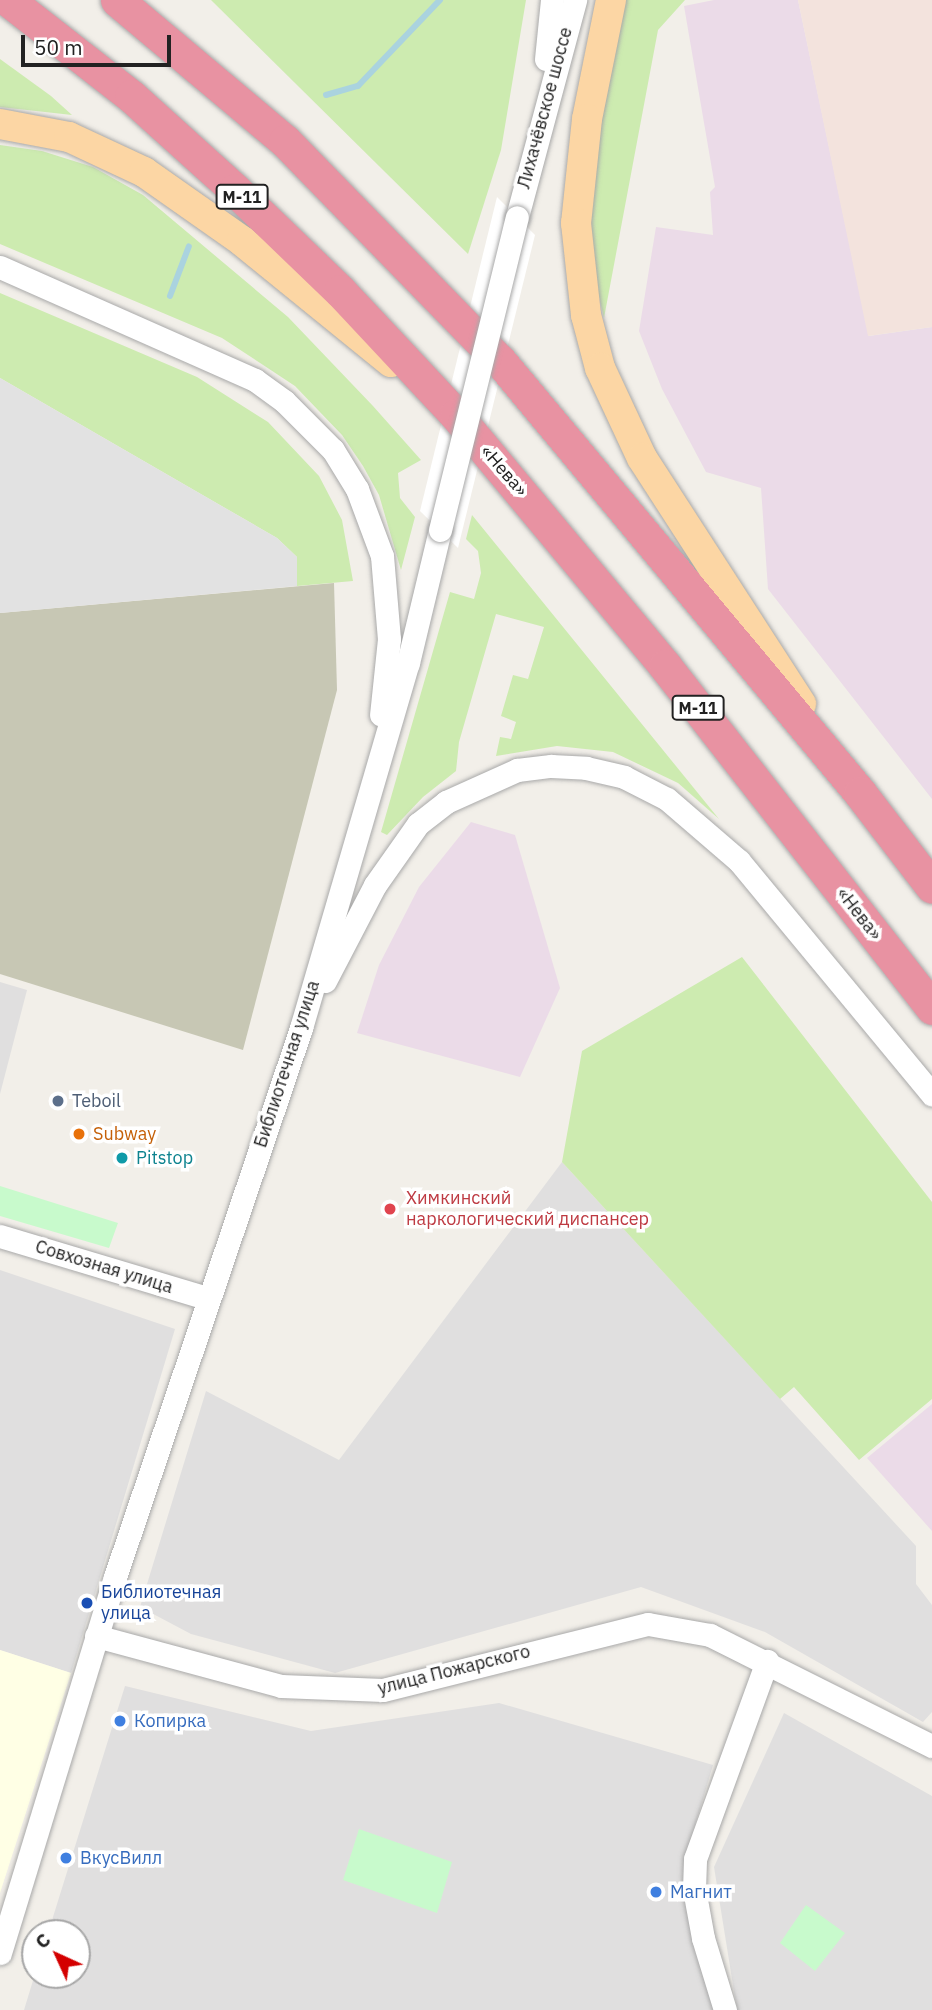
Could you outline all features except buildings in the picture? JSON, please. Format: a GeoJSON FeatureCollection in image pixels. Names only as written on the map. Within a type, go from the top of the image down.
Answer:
{"type":"FeatureCollection","features":[{"type":"Feature","properties":{"kind":"highway","name":"«Нева»"},"geometry":{"type":"LineString","coordinates":[[8,0],[131,96],[235,190],[340,290],[456,415],[665,666],[932,1008]]}},
{"type":"Feature","properties":{"kind":"highway"},"geometry":{"type":"LineString","coordinates":[[117,0],[174,44],[285,141],[500,361],[860,793],[932,887]]}},
{"type":"Feature","properties":{"kind":"main road"},"geometry":{"type":"LineString","coordinates":[[611,0],[587,119],[576,223],[586,315],[600,368],[642,458],[860,793]]}},
{"type":"Feature","properties":{"kind":"main road"},"geometry":{"type":"LineString","coordinates":[[0,124],[69,137],[144,172],[242,241],[456,415]]}},
{"type":"Feature","properties":{"kind":"street"},"geometry":{"type":"LineString","coordinates":[[126,0],[174,44]]}},
{"type":"Feature","properties":{"kind":"street"},"geometry":{"type":"LineString","coordinates":[[534,149],[552,0]]}},
{"type":"Feature","properties":{"kind":"street"},"geometry":{"type":"LineString","coordinates":[[559,52],[568,0]]}},
{"type":"Feature","properties":{"kind":"street","name":"Лихачёвское шоссе"},"geometry":{"type":"LineString","coordinates":[[440,530],[534,149],[575,0]]}},
{"type":"Feature","properties":{"kind":"street"},"geometry":{"type":"LineString","coordinates":[[0,267],[255,380],[284,401],[333,450],[357,489],[382,556],[389,639],[377,767]]}},
{"type":"Feature","properties":{"kind":"street","name":"Библиотечная улица"},"geometry":{"type":"LineString","coordinates":[[0,1953],[96,1636],[207,1298],[301,1028],[377,767],[440,530]]}},
{"type":"Feature","properties":{"kind":"street"},"geometry":{"type":"LineString","coordinates":[[301,1028],[375,885],[418,824],[446,802],[517,770],[586,768],[624,777],[667,799],[739,861],[932,1094]]}},
{"type":"Feature","properties":{"kind":"street","name":"Совхозная улица"},"geometry":{"type":"LineString","coordinates":[[0,1236],[207,1298]]}},
{"type":"Feature","properties":{"kind":"street","name":"улица Пожарского"},"geometry":{"type":"LineString","coordinates":[[96,1636],[281,1686],[327,1691],[383,1690],[648,1624],[710,1635],[767,1661],[932,1746]]}},
{"type":"Feature","properties":{"kind":"street"},"geometry":{"type":"LineString","coordinates":[[725,2010],[703,1938],[694,1889],[695,1859],[767,1661]]}},
{"type":"Feature","properties":{"kind":"shaded area"},"geometry":{"type":"Polygon","coordinates":[[[714,0],[798,0],[869,336],[932,327],[932,799],[768,589],[761,488],[706,472],[662,389],[639,331],[656,227],[713,235],[710,192],[715,187],[684,6],[714,0]]]}},
{"type":"Feature","properties":{"kind":"shaded area"},"geometry":{"type":"Polygon","coordinates":[[[798,0],[932,0],[932,327],[868,336],[798,0]]]}},
{"type":"Feature","properties":{"kind":"shaded area"},"geometry":{"type":"Polygon","coordinates":[[[0,378],[277,538],[297,557],[297,586],[0,613],[0,378]]]}},
{"type":"Feature","properties":{"kind":"shaded area"},"geometry":{"type":"Polygon","coordinates":[[[334,583],[337,690],[243,1050],[0,974],[0,613],[334,583]]]}},
{"type":"Feature","properties":{"kind":"shaded area"},"geometry":{"type":"Polygon","coordinates":[[[471,822],[515,835],[560,988],[520,1077],[357,1033],[379,965],[419,887],[471,822]]]}},
{"type":"Feature","properties":{"kind":"shaded area"},"geometry":{"type":"Polygon","coordinates":[[[0,982],[27,990],[0,1094],[0,982]]]}},
{"type":"Feature","properties":{"kind":"shaded area"},"geometry":{"type":"Polygon","coordinates":[[[562,1162],[916,1546],[916,1584],[932,1605],[932,1712],[923,1722],[765,1632],[641,1587],[335,1673],[191,1634],[140,1607],[206,1391],[339,1460],[562,1162]]]}},
{"type":"Feature","properties":{"kind":"shaded area"},"geometry":{"type":"Polygon","coordinates":[[[0,1270],[175,1329],[71,1673],[0,1650],[0,1270]]]}},
{"type":"Feature","properties":{"kind":"shaded area"},"geometry":{"type":"Polygon","coordinates":[[[932,1404],[932,1531],[867,1458],[932,1404]]]}},
{"type":"Feature","properties":{"kind":"shaded area"},"geometry":{"type":"Polygon","coordinates":[[[0,1650],[71,1673],[0,1893],[0,1650]]]}},
{"type":"Feature","properties":{"kind":"shaded area"},"geometry":{"type":"Polygon","coordinates":[[[125,1686],[311,1731],[499,1703],[713,1765],[686,1856],[716,2010],[24,2010],[30,1989],[91,1989],[91,1919],[52,1919],[125,1686]]]}},
{"type":"Feature","properties":{"kind":"shaded area"},"geometry":{"type":"Polygon","coordinates":[[[784,1713],[932,1796],[932,2010],[737,2010],[714,1867],[784,1713]]]}},
{"type":"Feature","properties":{"kind":"green space"},"geometry":{"type":"Polygon","coordinates":[[[211,0],[526,0],[501,150],[468,254],[211,0]]]}},
{"type":"Feature","properties":{"kind":"green space"},"geometry":{"type":"Polygon","coordinates":[[[625,0],[685,0],[658,30],[604,318],[593,272],[590,222],[600,122],[625,0]]]}},
{"type":"Feature","properties":{"kind":"green space"},"geometry":{"type":"Polygon","coordinates":[[[0,59],[51,96],[72,115],[0,107],[0,59]]]}},
{"type":"Feature","properties":{"kind":"green space"},"geometry":{"type":"Polygon","coordinates":[[[0,145],[42,151],[93,167],[143,195],[288,317],[373,406],[421,460],[398,473],[400,498],[415,517],[401,570],[379,495],[363,466],[342,435],[295,386],[222,338],[0,244],[0,145]]]}},
{"type":"Feature","properties":{"kind":"green space"},"geometry":{"type":"Polygon","coordinates":[[[0,293],[197,377],[268,422],[319,476],[342,520],[353,581],[297,586],[297,557],[277,538],[0,378],[0,293]]]}},
{"type":"Feature","properties":{"kind":"green space"},"geometry":{"type":"Polygon","coordinates":[[[472,515],[719,819],[678,783],[613,752],[557,746],[496,756],[500,737],[511,739],[516,722],[501,716],[513,675],[528,679],[544,627],[496,614],[459,742],[456,771],[423,797],[387,835],[381,832],[450,592],[474,599],[481,573],[478,551],[466,539],[472,515]]]}},
{"type":"Feature","properties":{"kind":"green space"},"geometry":{"type":"Polygon","coordinates":[[[742,957],[932,1202],[932,1399],[859,1460],[794,1387],[780,1399],[562,1162],[582,1051],[742,957]]]}},
{"type":"Feature","properties":{"kind":"green space"},"geometry":{"type":"Polygon","coordinates":[[[0,1186],[118,1223],[109,1248],[0,1216],[0,1186]]]}},
{"type":"Feature","properties":{"kind":"green space"},"geometry":{"type":"Polygon","coordinates":[[[359,1829],[452,1862],[437,1913],[343,1880],[359,1829]]]}},
{"type":"Feature","properties":{"kind":"green space"},"geometry":{"type":"Polygon","coordinates":[[[806,1905],[845,1933],[815,1971],[780,1943],[806,1905]]]}},
{"type":"Feature","properties":{"kind":"pier"},"geometry":{"type":"Polygon","coordinates":[[[497,197],[535,235],[458,548],[420,511],[497,197]]]}},
{"type":"Feature","properties":{"kind":"waterway"},"geometry":{"type":"LineString","coordinates":[[326,95],[358,86],[440,0]]}},
{"type":"Feature","properties":{"kind":"waterway"},"geometry":{"type":"LineString","coordinates":[[170,296],[189,246]]}},
{"type":"Feature","properties":{"kind":"place","name":"Teboil"},"geometry":{"type":"Point","coordinates":[58,1101]}},
{"type":"Feature","properties":{"kind":"place","name":"Subway"},"geometry":{"type":"Point","coordinates":[79,1134]}},
{"type":"Feature","properties":{"kind":"place","name":"Pitstop"},"geometry":{"type":"Point","coordinates":[122,1158]}},
{"type":"Feature","properties":{"kind":"place","name":"Химкинский наркологический диспансер"},"geometry":{"type":"Point","coordinates":[390,1209]}},
{"type":"Feature","properties":{"kind":"place","name":"Библиотечная улица"},"geometry":{"type":"Point","coordinates":[87,1603]}},
{"type":"Feature","properties":{"kind":"place","name":"Копирка"},"geometry":{"type":"Point","coordinates":[120,1721]}},
{"type":"Feature","properties":{"kind":"place","name":"ВкусВилл"},"geometry":{"type":"Point","coordinates":[66,1858]}},
{"type":"Feature","properties":{"kind":"place","name":"Магнит"},"geometry":{"type":"Point","coordinates":[656,1892]}}]}
